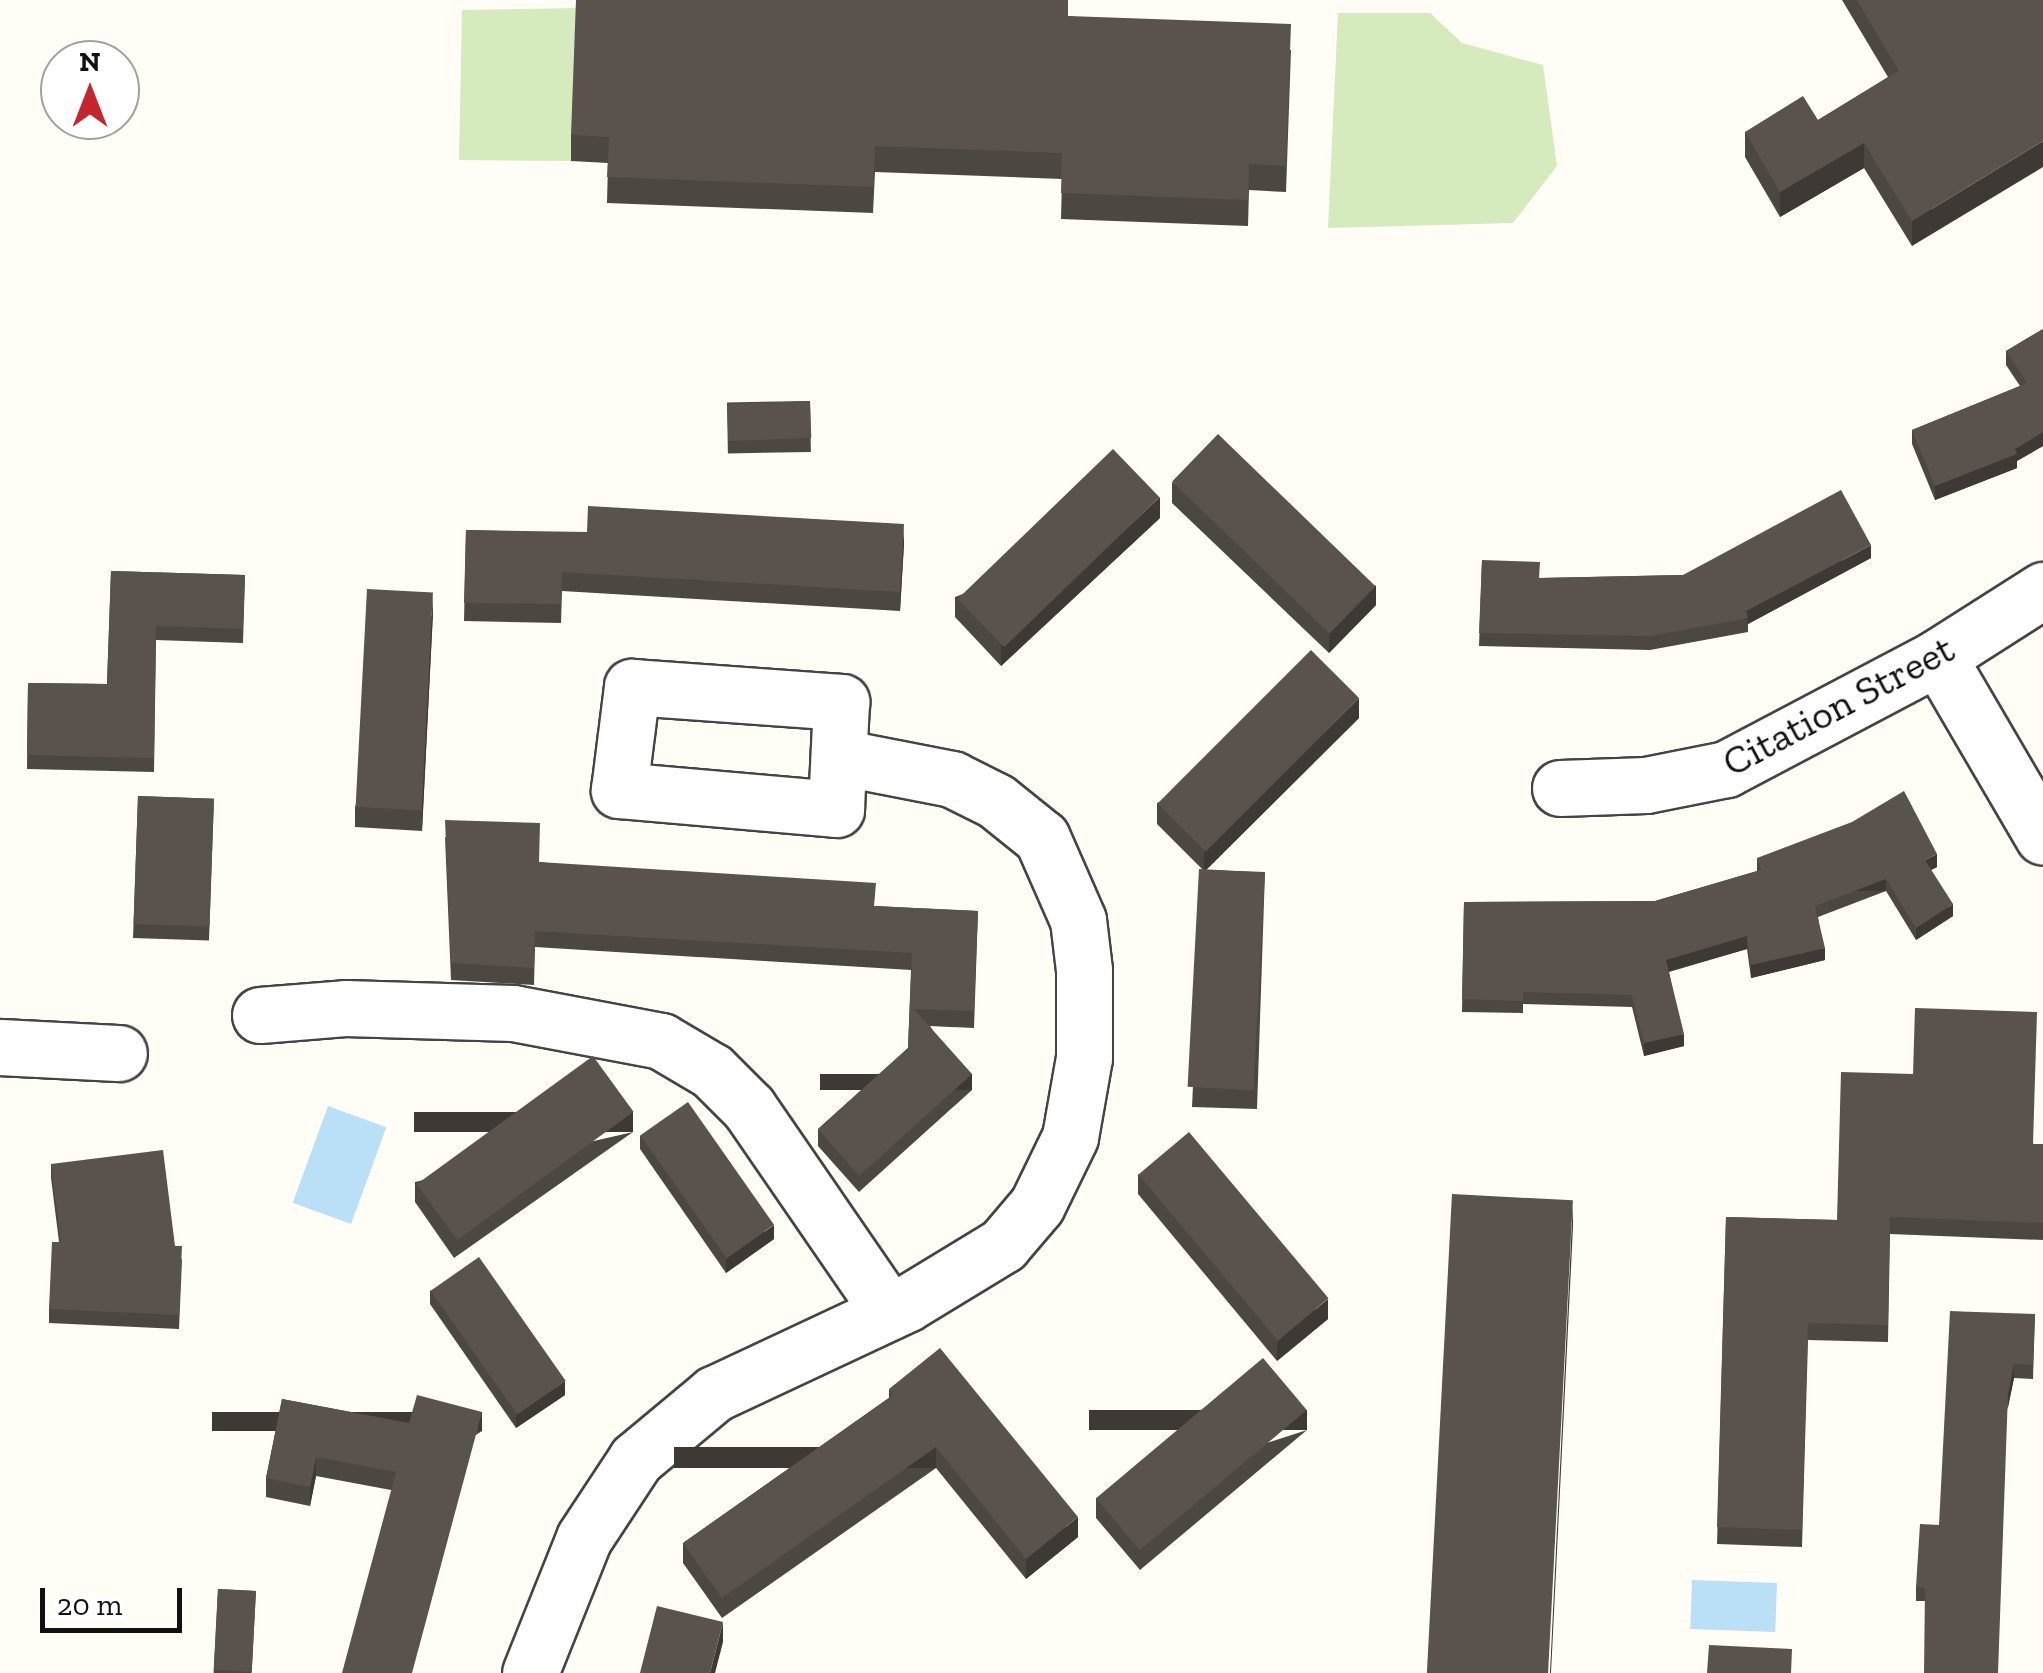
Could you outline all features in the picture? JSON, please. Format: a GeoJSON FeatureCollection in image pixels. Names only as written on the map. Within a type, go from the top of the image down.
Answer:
{"type":"FeatureCollection","features":[{"type":"Feature","properties":{"kind":"street","name":"Citation Street"},"geometry":{"type":"LineString","coordinates":[[1560,788],[1646,785],[1726,769],[1938,657],[2043,590]]}},
{"type":"Feature","properties":{"kind":"street"},"geometry":{"type":"LineString","coordinates":[[1938,657],[2043,838]]}},
{"type":"Feature","properties":{"kind":"street"},"geometry":{"type":"LineString","coordinates":[[530,1673],[584,1538],[636,1459],[714,1394],[888,1312],[1003,1245],[1059,1166],[1084,1058],[1084,970],[1078,920],[1042,838],[996,801],[952,780],[839,757]]}},
{"type":"Feature","properties":{"kind":"street"},"geometry":{"type":"LineString","coordinates":[[260,1016],[345,1008],[512,1013],[662,1041],[712,1071],[749,1108],[888,1312]]}},
{"type":"Feature","properties":{"kind":"street"},"geometry":{"type":"LineString","coordinates":[[0,1047],[119,1053]]}},
{"type":"Feature","properties":{"kind":"green space"},"geometry":{"type":"Polygon","coordinates":[[[576,0],[577,9],[571,161],[459,160],[462,10],[576,8],[576,0]]]}},
{"type":"Feature","properties":{"kind":"green space"},"geometry":{"type":"Polygon","coordinates":[[[1338,13],[1430,13],[1462,43],[1543,65],[1557,166],[1513,223],[1328,228],[1338,13]]]}},
{"type":"Feature","properties":{"kind":"water"},"geometry":{"type":"Polygon","coordinates":[[[328,1106],[386,1127],[351,1224],[293,1203],[328,1106]]]}},
{"type":"Feature","properties":{"kind":"water"},"geometry":{"type":"Polygon","coordinates":[[[1692,1580],[1777,1583],[1775,1632],[1690,1629],[1692,1580]]]}},
{"type":"Feature","properties":{"kind":"building"},"geometry":{"type":"Polygon","coordinates":[[[576,0],[1068,0],[1068,16],[1291,24],[1286,166],[1249,164],[1248,200],[1061,193],[1062,153],[875,146],[873,187],[607,177],[609,137],[571,135],[576,0]]]}},
{"type":"Feature","properties":{"kind":"building"},"geometry":{"type":"Polygon","coordinates":[[[1857,0],[2043,0],[2043,141],[1912,221],[1864,143],[1780,192],[1745,132],[1803,96],[1818,120],[1899,71],[1857,0]]]}},
{"type":"Feature","properties":{"kind":"building"},"geometry":{"type":"Polygon","coordinates":[[[2043,329],[2043,432],[2015,449],[2017,454],[1935,486],[1912,430],[2027,383],[2006,351],[2043,329]]]}},
{"type":"Feature","properties":{"kind":"building"},"geometry":{"type":"Polygon","coordinates":[[[810,401],[811,438],[728,441],[727,404],[810,401]]]}},
{"type":"Feature","properties":{"kind":"building"},"geometry":{"type":"Polygon","coordinates":[[[1218,434],[1376,586],[1330,634],[1172,481],[1218,434]]]}},
{"type":"Feature","properties":{"kind":"building"},"geometry":{"type":"Polygon","coordinates":[[[1113,449],[1160,497],[1004,647],[958,599],[1113,449]]]}},
{"type":"Feature","properties":{"kind":"building"},"geometry":{"type":"Polygon","coordinates":[[[1841,490],[1871,545],[1746,611],[1748,618],[1650,636],[1479,633],[1482,560],[1540,562],[1539,578],[1683,575],[1841,490]]]}},
{"type":"Feature","properties":{"kind":"building"},"geometry":{"type":"Polygon","coordinates":[[[588,506],[904,524],[900,592],[562,572],[561,604],[464,603],[466,530],[587,532],[588,506]]]}},
{"type":"Feature","properties":{"kind":"building"},"geometry":{"type":"Polygon","coordinates":[[[111,571],[245,575],[243,629],[156,626],[154,758],[27,755],[28,683],[107,684],[111,571]]]}},
{"type":"Feature","properties":{"kind":"building"},"geometry":{"type":"Polygon","coordinates":[[[367,589],[433,592],[422,810],[356,807],[367,589]]]}},
{"type":"Feature","properties":{"kind":"building"},"geometry":{"type":"Polygon","coordinates":[[[1311,650],[1359,698],[1206,852],[1158,803],[1311,650]]]}},
{"type":"Feature","properties":{"kind":"building"},"geometry":{"type":"Polygon","coordinates":[[[1904,791],[1937,854],[1925,860],[1953,904],[1916,928],[1886,879],[1815,906],[1825,948],[1751,965],[1747,936],[1666,960],[1684,1034],[1644,1043],[1632,995],[1523,992],[1523,1001],[1462,999],[1464,902],[1655,901],[1761,870],[1757,858],[1852,822],[1904,791]]]}},
{"type":"Feature","properties":{"kind":"building"},"geometry":{"type":"Polygon","coordinates":[[[138,796],[214,799],[209,927],[134,924],[138,796]]]}},
{"type":"Feature","properties":{"kind":"building"},"geometry":{"type":"Polygon","coordinates":[[[445,820],[540,823],[539,862],[876,883],[874,906],[978,911],[974,1011],[914,1009],[972,1074],[859,1176],[818,1129],[908,1048],[912,953],[535,931],[534,968],[451,963],[445,820]]]}},
{"type":"Feature","properties":{"kind":"building"},"geometry":{"type":"Polygon","coordinates":[[[1199,869],[1265,872],[1254,1090],[1188,1087],[1199,869]]]}},
{"type":"Feature","properties":{"kind":"building"},"geometry":{"type":"Polygon","coordinates":[[[1915,1008],[2037,1012],[2033,1144],[2043,1144],[2043,1223],[1890,1217],[1888,1325],[1808,1323],[1802,1530],[1717,1527],[1726,1217],[1837,1220],[1841,1072],[1913,1074],[1915,1008]]]}},
{"type":"Feature","properties":{"kind":"building"},"geometry":{"type":"Polygon","coordinates":[[[593,1056],[634,1112],[457,1240],[417,1184],[593,1056]]]}},
{"type":"Feature","properties":{"kind":"building"},"geometry":{"type":"Polygon","coordinates":[[[688,1102],[774,1225],[727,1258],[640,1135],[688,1102]]]}},
{"type":"Feature","properties":{"kind":"building"},"geometry":{"type":"Polygon","coordinates":[[[1189,1132],[1328,1298],[1278,1341],[1138,1174],[1189,1132]]]}},
{"type":"Feature","properties":{"kind":"building"},"geometry":{"type":"Polygon","coordinates":[[[163,1150],[175,1246],[182,1246],[179,1315],[49,1309],[52,1242],[61,1242],[51,1164],[163,1150]]]}},
{"type":"Feature","properties":{"kind":"building"},"geometry":{"type":"Polygon","coordinates":[[[1452,1194],[1573,1200],[1548,1673],[1427,1673],[1452,1194]]]}},
{"type":"Feature","properties":{"kind":"building"},"geometry":{"type":"Polygon","coordinates":[[[479,1257],[566,1381],[517,1415],[431,1291],[479,1257]]]}},
{"type":"Feature","properties":{"kind":"building"},"geometry":{"type":"Polygon","coordinates":[[[1950,1311],[2035,1314],[2033,1365],[2014,1364],[2008,1393],[1998,1673],[1924,1673],[1925,1588],[1916,1587],[1920,1524],[1939,1525],[1950,1311]]]}},
{"type":"Feature","properties":{"kind":"building"},"geometry":{"type":"Polygon","coordinates":[[[940,1348],[1078,1517],[1026,1559],[936,1447],[722,1598],[683,1543],[893,1395],[889,1389],[940,1348]]]}},
{"type":"Feature","properties":{"kind":"building"},"geometry":{"type":"Polygon","coordinates":[[[1263,1358],[1307,1410],[1140,1550],[1096,1498],[1263,1358]]]}},
{"type":"Feature","properties":{"kind":"building"},"geometry":{"type":"Polygon","coordinates":[[[417,1395],[482,1412],[412,1673],[342,1673],[396,1472],[316,1457],[310,1487],[266,1478],[282,1399],[409,1423],[417,1395]]]}},
{"type":"Feature","properties":{"kind":"building"},"geometry":{"type":"Polygon","coordinates":[[[218,1589],[256,1591],[252,1672],[214,1670],[218,1589]]]}},
{"type":"Feature","properties":{"kind":"building"},"geometry":{"type":"Polygon","coordinates":[[[657,1606],[723,1622],[710,1673],[640,1673],[657,1606]]]}},
{"type":"Feature","properties":{"kind":"building"},"geometry":{"type":"Polygon","coordinates":[[[1709,1645],[1792,1649],[1791,1673],[1707,1673],[1709,1645]]]}}]}
